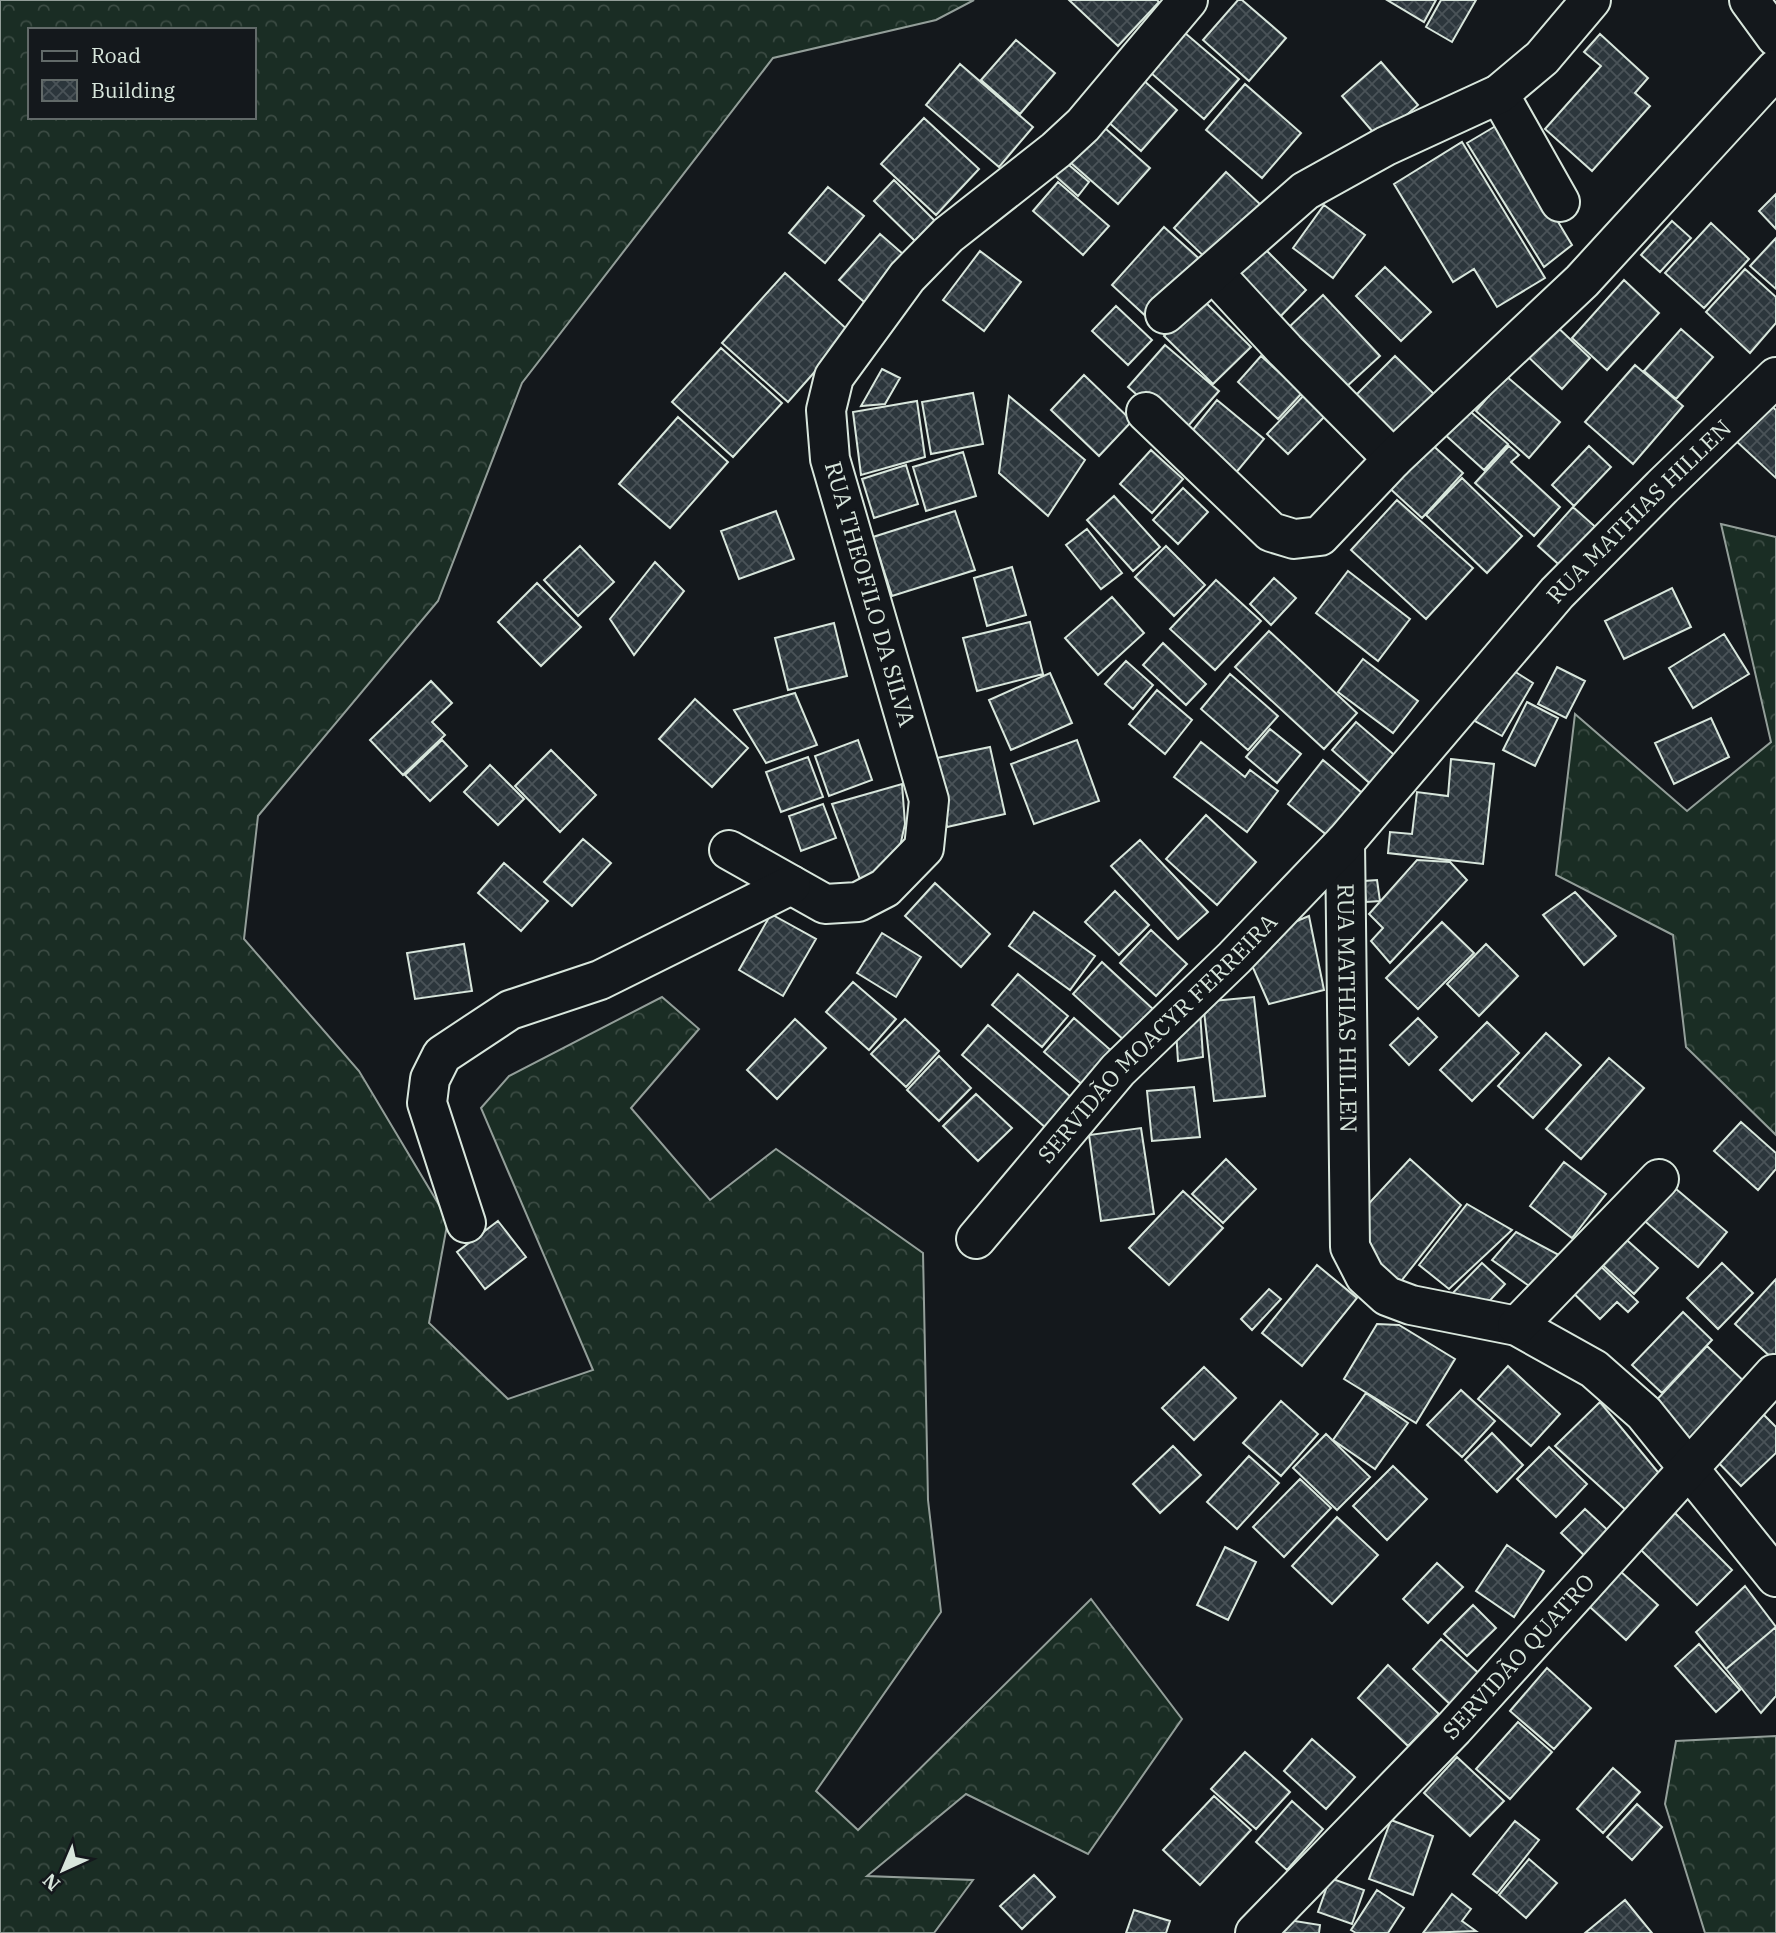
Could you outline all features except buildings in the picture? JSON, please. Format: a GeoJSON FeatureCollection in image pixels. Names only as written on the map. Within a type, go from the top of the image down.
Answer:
{"type":"FeatureCollection","features":[{"type":"Feature","properties":{"kind":"street","name":"RUA THEOFILO DA SILVA"},"geometry":{"type":"LineString","coordinates":[[729,850],[825,904],[858,902],[885,888],[924,848],[929,800],[830,459],[826,410],[834,377],[907,277],[948,235],[1056,150],[1083,125],[1188,0]]}},
{"type":"Feature","properties":{"kind":"street"},"geometry":{"type":"LineString","coordinates":[[1165,314],[1305,191],[1386,146],[1499,94],[1542,58],[1591,0]]}},
{"type":"Feature","properties":{"kind":"street"},"geometry":{"type":"LineString","coordinates":[[1749,0],[1776,37]]}},
{"type":"Feature","properties":{"kind":"street"},"geometry":{"type":"LineString","coordinates":[[1146,412],[1272,532],[1294,538],[1320,536],[1393,459],[1582,281],[1776,69]]}},
{"type":"Feature","properties":{"kind":"street"},"geometry":{"type":"LineString","coordinates":[[1499,94],[1560,202]]}},
{"type":"Feature","properties":{"kind":"street"},"geometry":{"type":"LineString","coordinates":[[1214,273],[1285,350],[1393,459]]}},
{"type":"Feature","properties":{"kind":"street","name":"RUA MATHIAS HILLEN"},"geometry":{"type":"LineString","coordinates":[[1776,377],[1558,593],[1345,842],[1350,1248],[1365,1276],[1387,1296],[1411,1305],[1517,1326],[1594,1369],[1644,1413],[1776,1577]]}},
{"type":"Feature","properties":{"kind":"street","name":"SERVIDÃO MOACYR FERREIRA"},"geometry":{"type":"LineString","coordinates":[[976,1239],[1118,1070],[1234,958],[1345,842]]}},
{"type":"Feature","properties":{"kind":"street"},"geometry":{"type":"LineString","coordinates":[[466,1223],[427,1103],[430,1079],[442,1055],[510,1010],[600,979],[791,885]]}},
{"type":"Feature","properties":{"kind":"street"},"geometry":{"type":"LineString","coordinates":[[1517,1326],[1659,1179]]}},
{"type":"Feature","properties":{"kind":"street","name":"SERVIDÃO QUATRO"},"geometry":{"type":"LineString","coordinates":[[1255,1933],[1454,1728],[1774,1374]]}},
{"type":"Feature","properties":{"kind":"green space"},"geometry":{"type":"Polygon","coordinates":[[[0,0],[974,0],[936,20],[773,58],[522,383],[438,601],[258,816],[244,939],[359,1071],[448,1220],[429,1323],[508,1399],[593,1370],[481,1108],[509,1076],[662,997],[699,1029],[631,1108],[710,1200],[776,1149],[923,1253],[928,1500],[941,1612],[816,1791],[858,1830],[1091,1599],[1182,1719],[1088,1854],[966,1794],[867,1876],[973,1880],[934,1933],[0,1933],[0,0]]]}},
{"type":"Feature","properties":{"kind":"green space"},"geometry":{"type":"Polygon","coordinates":[[[1721,524],[1776,537],[1776,1135],[1686,1047],[1673,935],[1556,875],[1575,714],[1687,811],[1771,742],[1721,524]]]}},
{"type":"Feature","properties":{"kind":"green space"},"geometry":{"type":"Polygon","coordinates":[[[1776,1736],[1776,1933],[1705,1933],[1665,1804],[1676,1741],[1776,1736]]]}}]}
